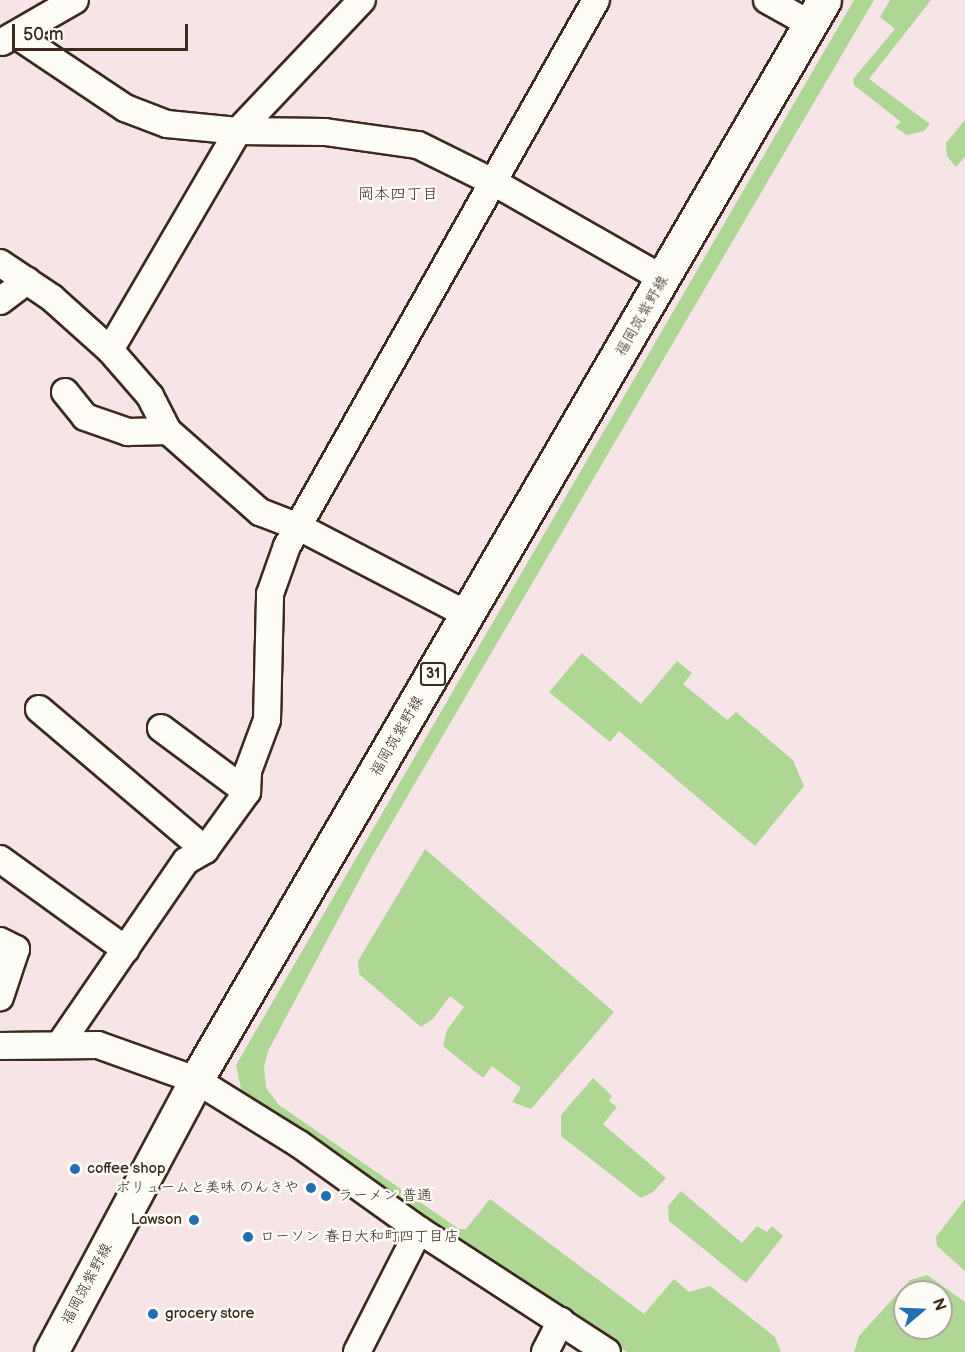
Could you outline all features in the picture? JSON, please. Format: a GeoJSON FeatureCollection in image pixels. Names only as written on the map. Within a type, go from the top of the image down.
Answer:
{"type":"FeatureCollection","features":[{"type":"Feature","properties":{"kind":"main road","name":"福岡筑紫野線"},"geometry":{"type":"LineString","coordinates":[[51,1352],[196,1080],[817,12]]}},
{"type":"Feature","properties":{"kind":"street"},"geometry":{"type":"LineString","coordinates":[[75,0],[8,39],[125,108],[167,124],[238,131],[325,132],[418,145],[495,183],[663,279]]}},
{"type":"Feature","properties":{"kind":"street"},"geometry":{"type":"LineString","coordinates":[[110,350],[238,131],[362,0]]}},
{"type":"Feature","properties":{"kind":"street"},"geometry":{"type":"LineString","coordinates":[[60,1044],[186,861],[205,850],[247,792],[248,771],[267,720],[270,594],[287,546],[300,527],[495,183],[596,0]]}},
{"type":"Feature","properties":{"kind":"street"},"geometry":{"type":"LineString","coordinates":[[767,0],[817,12]]}},
{"type":"Feature","properties":{"kind":"street"},"geometry":{"type":"LineString","coordinates":[[0,263],[27,281],[110,350],[150,396],[168,431],[260,512],[300,527],[468,615]]}},
{"type":"Feature","properties":{"kind":"street"},"geometry":{"type":"LineString","coordinates":[[0,301],[27,281]]}},
{"type":"Feature","properties":{"kind":"street"},"geometry":{"type":"LineString","coordinates":[[65,392],[85,417],[128,432],[168,431]]}},
{"type":"Feature","properties":{"kind":"street"},"geometry":{"type":"LineString","coordinates":[[39,710],[205,850]]}},
{"type":"Feature","properties":{"kind":"street"},"geometry":{"type":"LineString","coordinates":[[161,728],[247,792]]}},
{"type":"Feature","properties":{"kind":"street"},"geometry":{"type":"LineString","coordinates":[[0,859],[126,951]]}},
{"type":"Feature","properties":{"kind":"street"},"geometry":{"type":"LineString","coordinates":[[0,941],[16,949],[0,997]]}},
{"type":"Feature","properties":{"kind":"street"},"geometry":{"type":"LineString","coordinates":[[0,1046],[98,1045],[196,1080],[299,1144],[419,1230],[607,1352]]}},
{"type":"Feature","properties":{"kind":"street"},"geometry":{"type":"LineString","coordinates":[[357,1352],[419,1230]]}},
{"type":"Feature","properties":{"kind":"street"},"geometry":{"type":"LineString","coordinates":[[545,1352],[561,1321]]}},
{"type":"Feature","properties":{"kind":"green space"},"geometry":{"type":"Polygon","coordinates":[[[854,0],[874,0],[370,860],[268,1051],[264,1066],[266,1088],[279,1105],[459,1229],[466,1229],[490,1199],[644,1314],[674,1279],[689,1292],[710,1286],[775,1337],[781,1352],[627,1352],[242,1093],[236,1065],[854,0]]]}},
{"type":"Feature","properties":{"kind":"green space"},"geometry":{"type":"Polygon","coordinates":[[[890,0],[931,0],[869,79],[930,124],[924,131],[907,135],[895,127],[901,122],[854,85],[853,79],[895,29],[880,17],[890,0]]]}},
{"type":"Feature","properties":{"kind":"green space"},"geometry":{"type":"Polygon","coordinates":[[[965,120],[965,157],[956,167],[947,156],[946,143],[965,120]]]}},
{"type":"Feature","properties":{"kind":"green space"},"geometry":{"type":"Polygon","coordinates":[[[582,653],[641,704],[677,661],[692,673],[683,684],[727,720],[736,712],[793,760],[804,786],[755,846],[619,731],[610,742],[549,692],[582,653]]]}},
{"type":"Feature","properties":{"kind":"green space"},"geometry":{"type":"Polygon","coordinates":[[[425,849],[614,1012],[531,1109],[512,1102],[521,1088],[492,1066],[483,1078],[443,1046],[447,1030],[464,1007],[450,996],[433,1019],[421,1027],[359,974],[358,961],[425,849]]]}},
{"type":"Feature","properties":{"kind":"green space"},"geometry":{"type":"Polygon","coordinates":[[[593,1078],[612,1096],[609,1101],[617,1107],[603,1124],[666,1178],[653,1192],[641,1198],[561,1136],[561,1115],[593,1078]]]}},
{"type":"Feature","properties":{"kind":"green space"},"geometry":{"type":"Polygon","coordinates":[[[681,1191],[742,1243],[757,1226],[767,1232],[772,1226],[783,1236],[746,1283],[669,1221],[668,1206],[681,1191]]]}},
{"type":"Feature","properties":{"kind":"green space"},"geometry":{"type":"Polygon","coordinates":[[[965,1199],[965,1271],[937,1246],[936,1237],[965,1199]]]}},
{"type":"Feature","properties":{"kind":"green space"},"geometry":{"type":"Polygon","coordinates":[[[927,1275],[934,1280],[910,1280],[927,1275]]]}},
{"type":"Feature","properties":{"kind":"green space"},"geometry":{"type":"Polygon","coordinates":[[[953,1293],[965,1302],[965,1352],[854,1352],[859,1336],[893,1299],[893,1340],[953,1340],[953,1293]]]}},
{"type":"Feature","properties":{"kind":"place","name":"coffee shop"},"geometry":{"type":"Point","coordinates":[75,1169]}},
{"type":"Feature","properties":{"kind":"place","name":"ボリュームと美味 のんきや"},"geometry":{"type":"Point","coordinates":[311,1188]}},
{"type":"Feature","properties":{"kind":"place","name":"ラーメン 普通"},"geometry":{"type":"Point","coordinates":[326,1196]}},
{"type":"Feature","properties":{"kind":"place","name":"Lawson"},"geometry":{"type":"Point","coordinates":[194,1220]}},
{"type":"Feature","properties":{"kind":"place","name":"ローソン 春日大和町四丁目店"},"geometry":{"type":"Point","coordinates":[248,1237]}},
{"type":"Feature","properties":{"kind":"place","name":"grocery store"},"geometry":{"type":"Point","coordinates":[153,1314]}},
{"type":"Feature","properties":{"kind":"district","name":"岡本四丁目"},"geometry":{"type":"Point","coordinates":[398,195]}}]}
